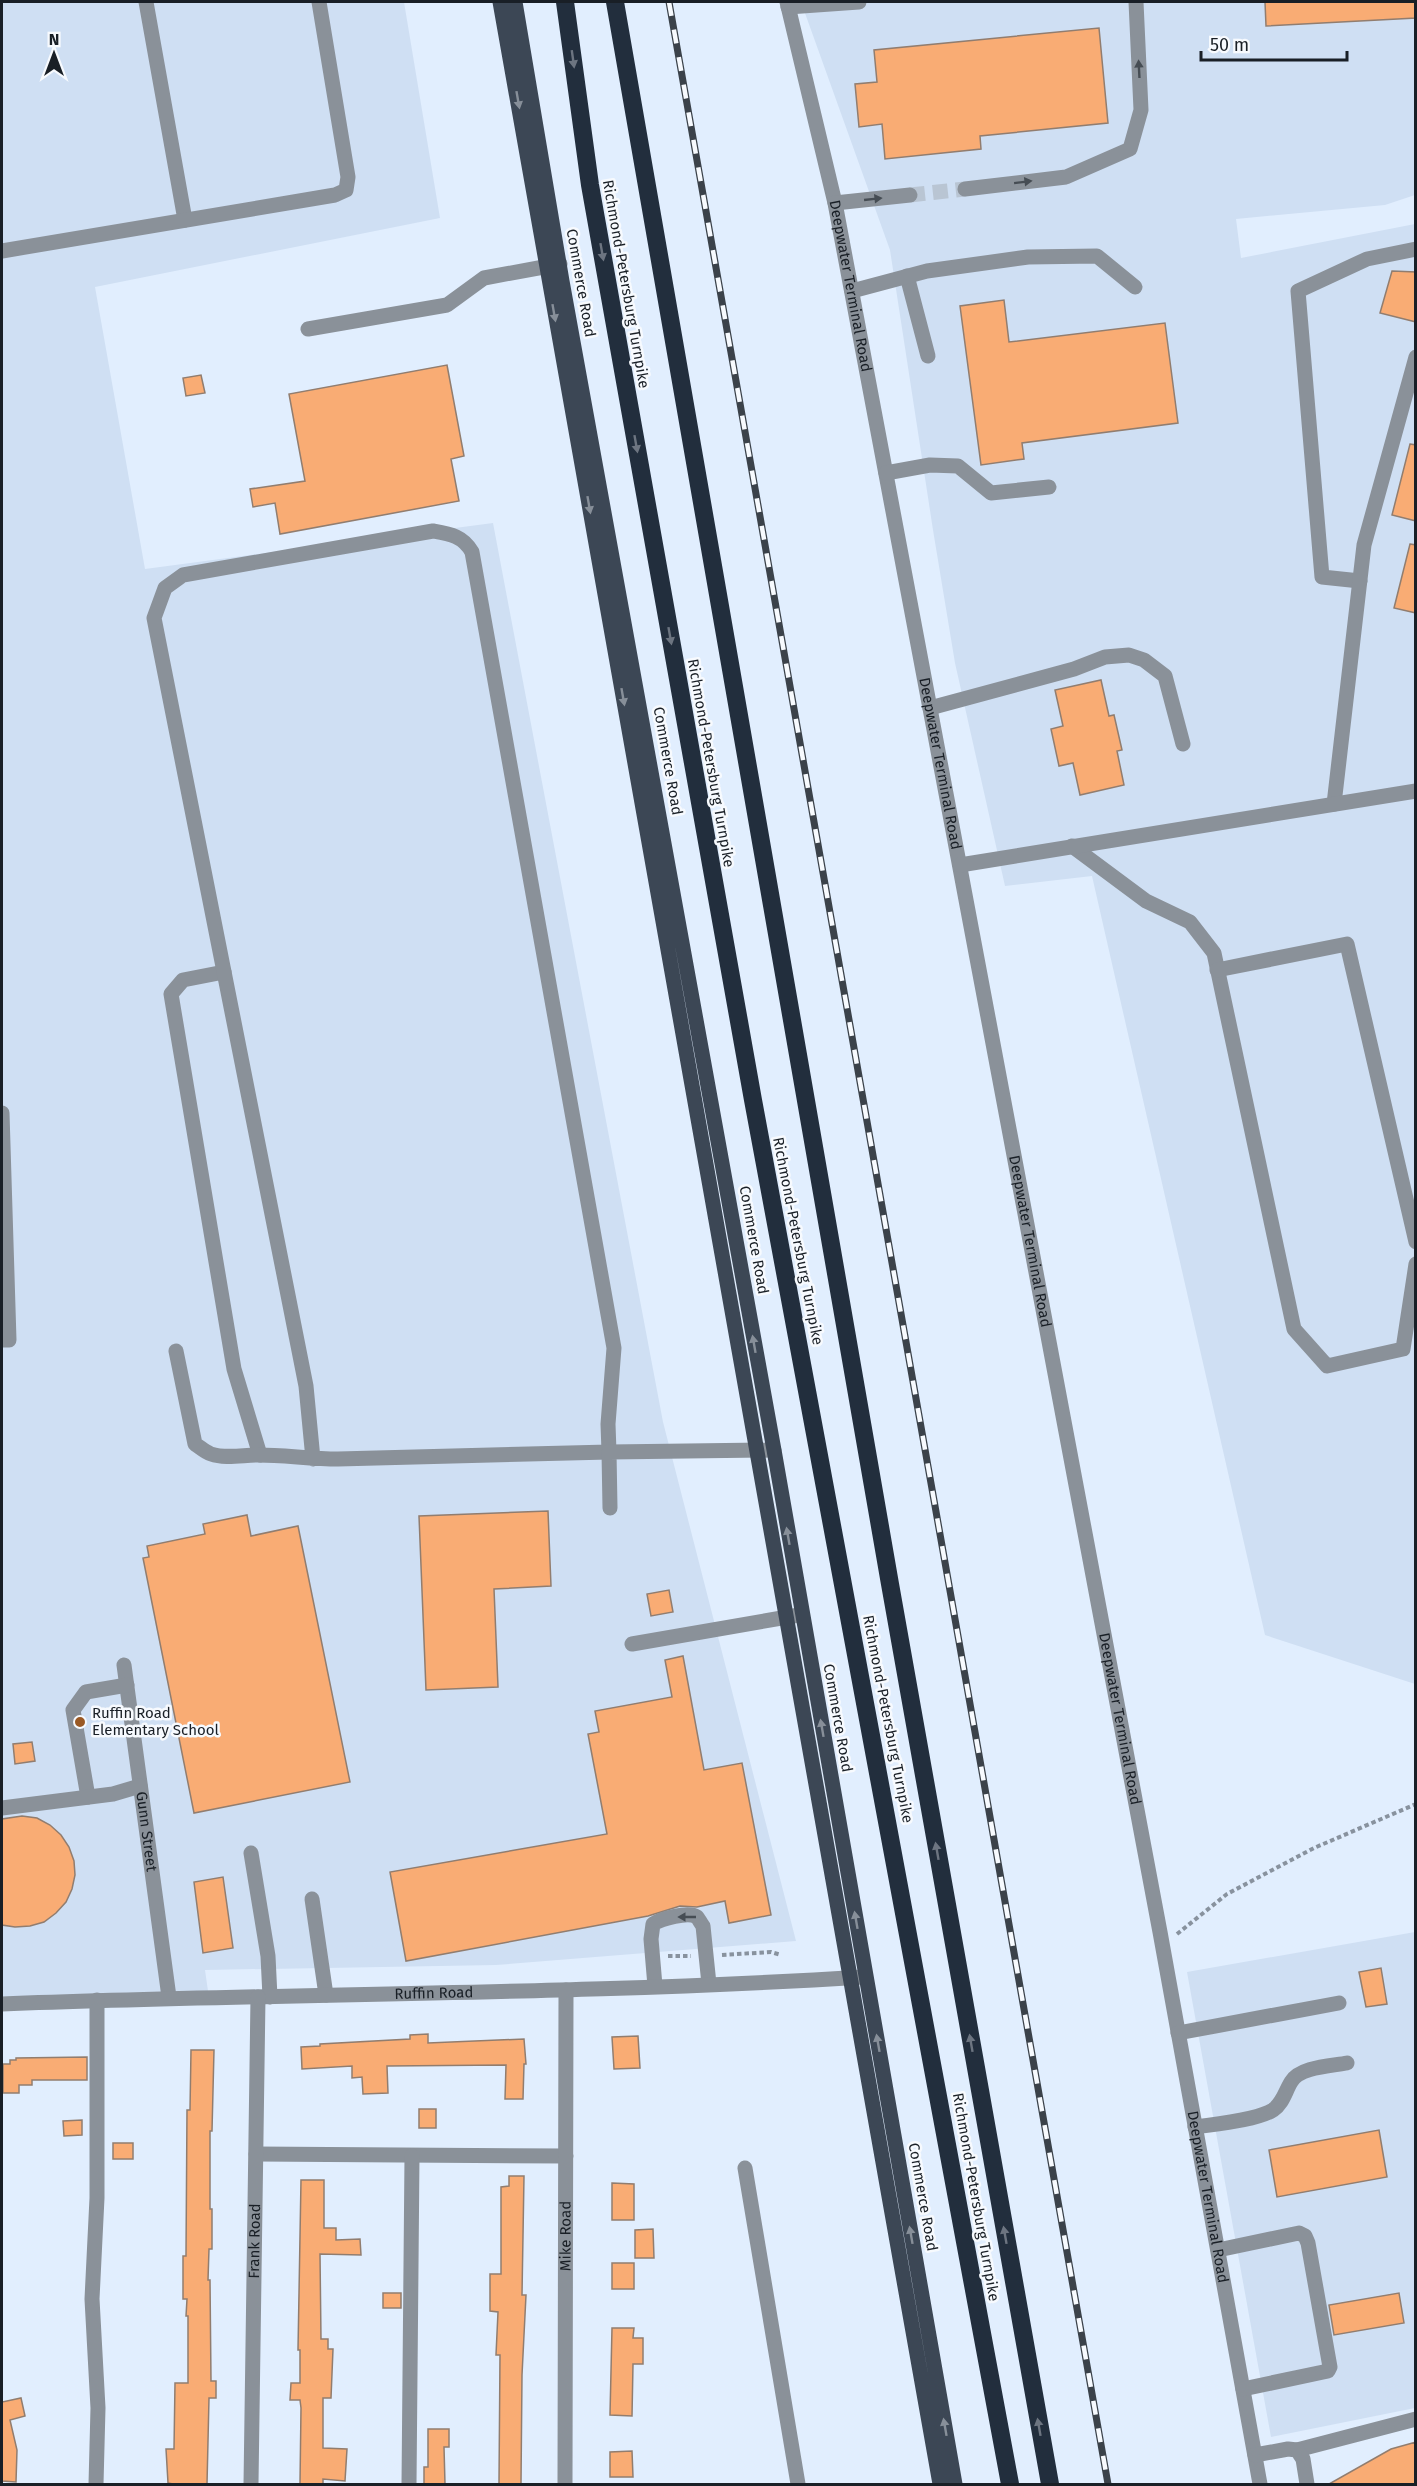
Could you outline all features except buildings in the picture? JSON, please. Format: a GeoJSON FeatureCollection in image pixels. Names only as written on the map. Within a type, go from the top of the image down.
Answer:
{"type":"FeatureCollection","features":[{"type":"Feature","properties":{"kind":"highway","name":"Richmond-Petersburg Turnpike"},"geometry":{"type":"LineString","coordinates":[[565,2],[590,184],[747,1065],[1010,2484]]}},
{"type":"Feature","properties":{"kind":"highway","name":"Richmond-Petersburg Turnpike"},"geometry":{"type":"LineString","coordinates":[[615,2],[888,1573],[1050,2484]]}},
{"type":"Feature","properties":{"kind":"main road","name":"Commerce Road"},"geometry":{"type":"LineString","coordinates":[[500,2],[553,266],[774,1450],[955,2484]]}},
{"type":"Feature","properties":{"kind":"main road","name":"Commerce Road"},"geometry":{"type":"LineString","coordinates":[[515,2],[553,266],[786,1617],[940,2484]]}},
{"type":"Feature","properties":{"kind":"street"},"geometry":{"type":"LineString","coordinates":[[146,2],[185,220]]}},
{"type":"Feature","properties":{"kind":"street"},"geometry":{"type":"LineString","coordinates":[[2,251],[335,195],[346,190],[348,177],[318,2]]}},
{"type":"Feature","properties":{"kind":"street"},"geometry":{"type":"LineString","coordinates":[[788,4],[859,2]]}},
{"type":"Feature","properties":{"kind":"street"},"geometry":{"type":"LineString","coordinates":[[964,189],[1066,177],[1130,149],[1142,110],[1136,2]]}},
{"type":"Feature","properties":{"kind":"street","name":"Deepwater Terminal Road"},"geometry":{"type":"LineString","coordinates":[[788,4],[835,203],[852,291],[1163,1946],[1260,2484]]}},
{"type":"Feature","properties":{"kind":"street"},"geometry":{"type":"LineString","coordinates":[[835,203],[910,195]]}},
{"type":"Feature","properties":{"kind":"street"},"geometry":{"type":"LineString","coordinates":[[1360,581],[1322,577],[1298,291],[1367,259],[1416,249]]}},
{"type":"Feature","properties":{"kind":"street"},"geometry":{"type":"LineString","coordinates":[[852,291],[927,271],[1028,257],[1097,256],[1135,287]]}},
{"type":"Feature","properties":{"kind":"street"},"geometry":{"type":"LineString","coordinates":[[308,329],[447,305],[484,278],[553,266]]}},
{"type":"Feature","properties":{"kind":"street"},"geometry":{"type":"LineString","coordinates":[[907,276],[928,356]]}},
{"type":"Feature","properties":{"kind":"street"},"geometry":{"type":"LineString","coordinates":[[1334,804],[1364,545],[1416,357]]}},
{"type":"Feature","properties":{"kind":"street"},"geometry":{"type":"LineString","coordinates":[[886,473],[930,465],[958,466],[991,493],[1049,487]]}},
{"type":"Feature","properties":{"kind":"street"},"geometry":{"type":"LineString","coordinates":[[313,1459],[306,1386],[154,618],[165,588],[183,575],[433,531],[454,535],[466,542],[472,552],[614,1348],[608,1424],[610,1508]]}},
{"type":"Feature","properties":{"kind":"street"},"geometry":{"type":"LineString","coordinates":[[930,708],[1074,669],[1104,657],[1129,655],[1143,660],[1165,676],[1182,744]]}},
{"type":"Feature","properties":{"kind":"street"},"geometry":{"type":"LineString","coordinates":[[960,865],[1416,791]]}},
{"type":"Feature","properties":{"kind":"street"},"geometry":{"type":"LineString","coordinates":[[1072,846],[1146,901],[1190,922],[1214,953],[1294,1329],[1327,1366],[1403,1348],[1416,1264]]}},
{"type":"Feature","properties":{"kind":"street"},"geometry":{"type":"LineString","coordinates":[[1217,970],[1347,944],[1416,1242]]}},
{"type":"Feature","properties":{"kind":"street"},"geometry":{"type":"LineString","coordinates":[[224,972],[183,980],[171,994],[234,1369],[260,1455]]}},
{"type":"Feature","properties":{"kind":"street"},"geometry":{"type":"LineString","coordinates":[[2,1113],[9,1340],[2,1340]]}},
{"type":"Feature","properties":{"kind":"street"},"geometry":{"type":"LineString","coordinates":[[176,1351],[195,1444],[211,1454],[313,1459],[774,1450]]}},
{"type":"Feature","properties":{"kind":"street"},"geometry":{"type":"LineString","coordinates":[[632,1644],[802,1614]]}},
{"type":"Feature","properties":{"kind":"street","name":"Gunn Street"},"geometry":{"type":"LineString","coordinates":[[124,1665],[169,1997]]}},
{"type":"Feature","properties":{"kind":"street"},"geometry":{"type":"LineString","coordinates":[[88,1797],[73,1710],[86,1692],[127,1685]]}},
{"type":"Feature","properties":{"kind":"street"},"geometry":{"type":"LineString","coordinates":[[2,1808],[88,1797],[140,1786]]}},
{"type":"Feature","properties":{"kind":"street","name":"Frank Road"},"geometry":{"type":"LineString","coordinates":[[251,1853],[267,1956],[256,2154],[252,2484]]}},
{"type":"Feature","properties":{"kind":"street"},"geometry":{"type":"LineString","coordinates":[[312,1899],[326,1995]]}},
{"type":"Feature","properties":{"kind":"street"},"geometry":{"type":"LineString","coordinates":[[655,1986],[651,1939],[653,1924],[689,1915],[698,1918],[703,1926],[709,1984]]}},
{"type":"Feature","properties":{"kind":"street","name":"Ruffin Road"},"geometry":{"type":"LineString","coordinates":[[2,2004],[169,1997],[566,1990],[866,1977]]}},
{"type":"Feature","properties":{"kind":"street","name":"Mike Road"},"geometry":{"type":"LineString","coordinates":[[565,2484],[566,1990]]}},
{"type":"Feature","properties":{"kind":"street"},"geometry":{"type":"LineString","coordinates":[[96,2484],[98,2408],[92,2299],[97,2198],[97,2000]]}},
{"type":"Feature","properties":{"kind":"street"},"geometry":{"type":"LineString","coordinates":[[1178,2033],[1339,2002]]}},
{"type":"Feature","properties":{"kind":"street"},"geometry":{"type":"LineString","coordinates":[[1195,2127],[1261,2115],[1273,2110],[1281,2102],[1290,2083],[1299,2074],[1347,2063]]}},
{"type":"Feature","properties":{"kind":"street"},"geometry":{"type":"LineString","coordinates":[[256,2154],[566,2157]]}},
{"type":"Feature","properties":{"kind":"street"},"geometry":{"type":"LineString","coordinates":[[408,2484],[412,2156]]}},
{"type":"Feature","properties":{"kind":"street"},"geometry":{"type":"LineString","coordinates":[[745,2168],[798,2484]]}},
{"type":"Feature","properties":{"kind":"street"},"geometry":{"type":"LineString","coordinates":[[1218,2250],[1299,2233],[1305,2236],[1310,2255],[1330,2367],[1328,2371],[1243,2388]]}},
{"type":"Feature","properties":{"kind":"street"},"geometry":{"type":"LineString","coordinates":[[1255,2455],[1288,2449],[1298,2450],[1416,2419]]}},
{"type":"Feature","properties":{"kind":"street"},"geometry":{"type":"LineString","coordinates":[[1298,2450],[1303,2459],[1307,2484]]}},
{"type":"Feature","properties":{"kind":"path"},"geometry":{"type":"LineString","coordinates":[[1163,1946],[1227,1894],[1314,1848],[1416,1804]]}},
{"type":"Feature","properties":{"kind":"shaded area"},"geometry":{"type":"Polygon","coordinates":[[[2,2],[404,2],[440,218],[95,287],[145,569],[493,523],[663,1422],[796,1941],[496,1965],[205,1970],[208,1991],[2,1998],[2,2]]]}},
{"type":"Feature","properties":{"kind":"shaded area"},"geometry":{"type":"Polygon","coordinates":[[[801,2],[1415,2],[1415,195],[1385,205],[1236,219],[1241,258],[1415,224],[1415,1684],[1265,1635],[1092,876],[1005,886],[955,663],[890,250],[801,2]]]}},
{"type":"Feature","properties":{"kind":"shaded area"},"geometry":{"type":"Polygon","coordinates":[[[1415,1932],[1415,2408],[1271,2437],[1187,1972],[1415,1932]]]}},
{"type":"Feature","properties":{"kind":"tunnel"},"geometry":{"type":"LineString","coordinates":[[910,195],[965,189]]}},
{"type":"Feature","properties":{"kind":"railway"},"geometry":{"type":"LineString","coordinates":[[669,2],[1108,2484]]}},
{"type":"Feature","properties":{"kind":"place","name":"Ruffin Road Elementary School"},"geometry":{"type":"Point","coordinates":[80,1722]}}]}
